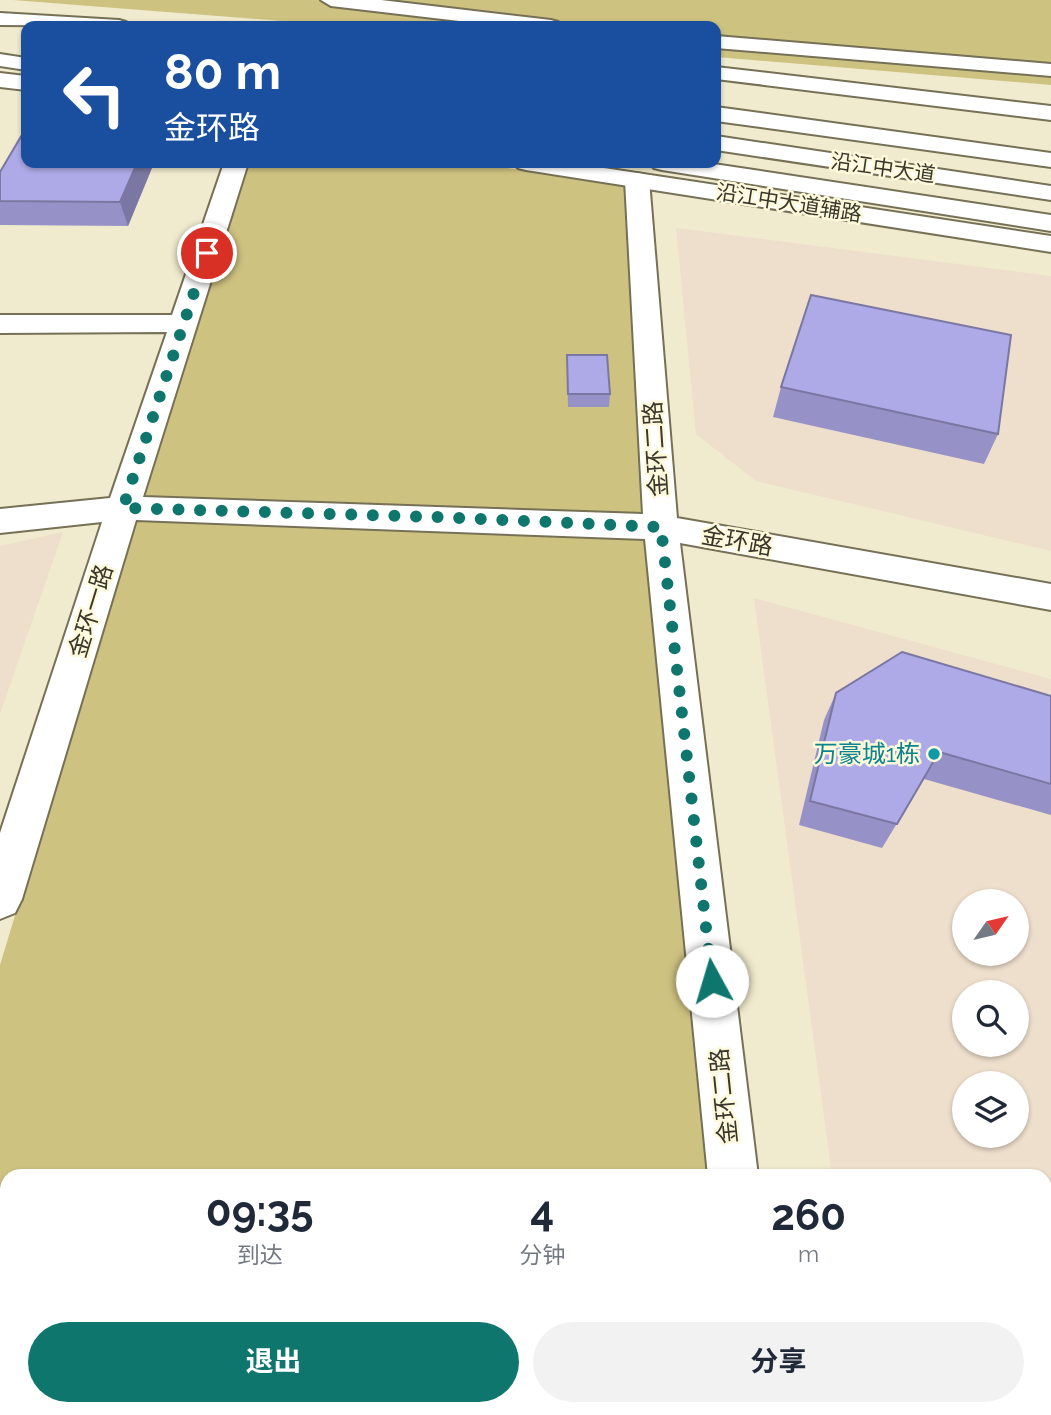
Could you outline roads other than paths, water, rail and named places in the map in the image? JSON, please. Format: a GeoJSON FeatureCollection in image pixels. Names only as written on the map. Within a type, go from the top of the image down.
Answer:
{"type":"FeatureCollection","features":[{"type":"Feature","properties":{"kind":"main road"},"geometry":{"type":"LineString","coordinates":[[331,0],[509,21]]}},
{"type":"Feature","properties":{"kind":"main road"},"geometry":{"type":"LineString","coordinates":[[0,19],[34,21]]}},
{"type":"Feature","properties":{"kind":"main road"},"geometry":{"type":"LineString","coordinates":[[0,24],[21,26]]}},
{"type":"Feature","properties":{"kind":"main road"},"geometry":{"type":"LineString","coordinates":[[721,42],[1051,70]]}},
{"type":"Feature","properties":{"kind":"main road"},"geometry":{"type":"LineString","coordinates":[[0,47],[21,49]]}},
{"type":"Feature","properties":{"kind":"main road"},"geometry":{"type":"LineString","coordinates":[[0,61],[21,63]]}},
{"type":"Feature","properties":{"kind":"main road"},"geometry":{"type":"LineString","coordinates":[[721,71],[1051,94]]}},
{"type":"Feature","properties":{"kind":"main road"},"geometry":{"type":"LineString","coordinates":[[721,72],[1051,113]]}},
{"type":"Feature","properties":{"kind":"main road"},"geometry":{"type":"LineString","coordinates":[[0,80],[21,82]]}},
{"type":"Feature","properties":{"kind":"main road","name":"沿江中大道"},"geometry":{"type":"LineString","coordinates":[[721,115],[1051,160]]}},
{"type":"Feature","properties":{"kind":"main road","name":"沿江中大道"},"geometry":{"type":"LineString","coordinates":[[721,144],[1051,193]]}},
{"type":"Feature","properties":{"kind":"main road","name":"金环一路"},"geometry":{"type":"LineString","coordinates":[[0,899],[123,508],[234,168]]}},
{"type":"Feature","properties":{"kind":"main road","name":"沿江中大道辅路"},"geometry":{"type":"LineString","coordinates":[[603,168],[649,171],[1051,244]]}},
{"type":"Feature","properties":{"kind":"main road"},"geometry":{"type":"LineString","coordinates":[[649,171],[1051,223]]}},
{"type":"Feature","properties":{"kind":"main road","name":"金环二路"},"geometry":{"type":"LineString","coordinates":[[649,171],[661,527],[732,1169]]}},
{"type":"Feature","properties":{"kind":"main road"},"geometry":{"type":"LineString","coordinates":[[0,324],[183,323]]}},
{"type":"Feature","properties":{"kind":"main road","name":"金环路"},"geometry":{"type":"LineString","coordinates":[[0,521],[123,508],[661,527],[1051,597]]}},
{"type":"Feature","properties":{"kind":"place","name":"万豪城1栋"},"geometry":{"type":"Point","coordinates":[934,754]}}]}
